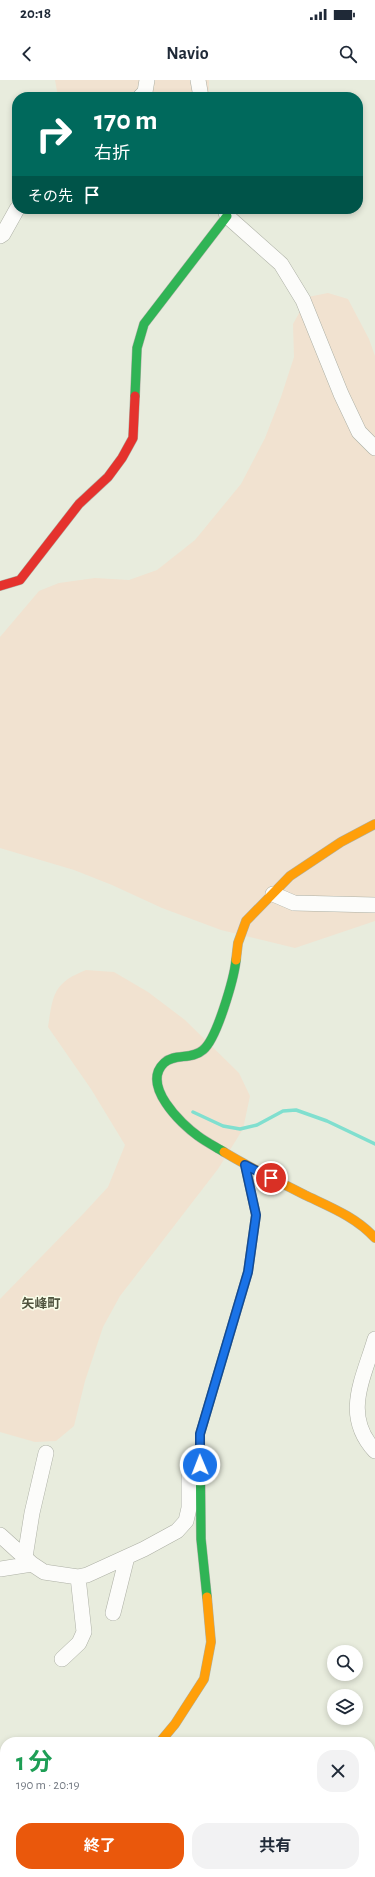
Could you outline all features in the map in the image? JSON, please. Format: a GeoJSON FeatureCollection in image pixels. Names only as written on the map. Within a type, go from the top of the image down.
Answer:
{"type":"FeatureCollection","features":[{"type":"Feature","properties":{"kind":"street"},"geometry":{"type":"LineString","coordinates":[[145,92],[148,80]]}},
{"type":"Feature","properties":{"kind":"street"},"geometry":{"type":"LineString","coordinates":[[198,80],[200,92]]}},
{"type":"Feature","properties":{"kind":"street"},"geometry":{"type":"LineString","coordinates":[[0,236],[3,234],[14,214]]}},
{"type":"Feature","properties":{"kind":"street"},"geometry":{"type":"LineString","coordinates":[[0,586],[8,585],[20,580],[79,504],[108,477],[122,458],[133,438],[137,348],[144,324],[225,214]]}},
{"type":"Feature","properties":{"kind":"street"},"geometry":{"type":"LineString","coordinates":[[228,214],[281,264],[303,300],[341,394],[359,432],[375,448]]}},
{"type":"Feature","properties":{"kind":"street"},"geometry":{"type":"LineString","coordinates":[[375,824],[341,842],[290,876],[246,921],[238,943],[234,976],[211,1040],[206,1049],[198,1056],[188,1058],[170,1057],[163,1061],[158,1072],[156,1086],[162,1100],[195,1134],[245,1165],[348,1216],[369,1230],[375,1238]]}},
{"type":"Feature","properties":{"kind":"street"},"geometry":{"type":"LineString","coordinates":[[272,894],[294,903],[375,905]]}},
{"type":"Feature","properties":{"kind":"street"},"geometry":{"type":"LineString","coordinates":[[164,1737],[175,1724],[204,1679],[211,1642],[201,1539],[200,1434],[248,1272],[256,1215],[245,1165]]}},
{"type":"Feature","properties":{"kind":"street"},"geometry":{"type":"LineString","coordinates":[[375,1340],[356,1403],[359,1429],[375,1451]]}},
{"type":"Feature","properties":{"kind":"street"},"geometry":{"type":"LineString","coordinates":[[0,1535],[44,1572],[78,1577],[127,1557],[177,1531],[186,1521],[189,1508],[189,1470],[200,1451]]}},
{"type":"Feature","properties":{"kind":"street"},"geometry":{"type":"LineString","coordinates":[[28,1560],[32,1514],[46,1453]]}},
{"type":"Feature","properties":{"kind":"street"},"geometry":{"type":"LineString","coordinates":[[113,1612],[127,1557]]}},
{"type":"Feature","properties":{"kind":"street"},"geometry":{"type":"LineString","coordinates":[[0,1569],[28,1560]]}},
{"type":"Feature","properties":{"kind":"street"},"geometry":{"type":"LineString","coordinates":[[62,1659],[80,1643],[84,1632],[78,1577]]}},
{"type":"Feature","properties":{"kind":"shaded area"},"geometry":{"type":"Polygon","coordinates":[[[55,80],[209,80],[209,92],[57,92],[55,80]]]}},
{"type":"Feature","properties":{"kind":"shaded area"},"geometry":{"type":"Polygon","coordinates":[[[328,293],[348,299],[369,339],[375,356],[375,921],[295,948],[221,930],[162,908],[112,885],[74,870],[0,848],[0,637],[39,591],[59,583],[95,578],[129,580],[157,570],[195,540],[241,484],[265,438],[281,397],[294,357],[293,324],[308,297],[328,293]]]}},
{"type":"Feature","properties":{"kind":"shaded area"},"geometry":{"type":"Polygon","coordinates":[[[86,970],[114,972],[148,992],[185,1020],[239,1073],[250,1096],[243,1129],[218,1169],[120,1296],[103,1327],[85,1381],[74,1426],[56,1441],[35,1442],[0,1432],[0,1299],[108,1187],[125,1145],[91,1089],[48,1027],[51,1006],[56,991],[67,980],[86,970]]]}},
{"type":"Feature","properties":{"kind":"waterway"},"geometry":{"type":"LineString","coordinates":[[193,1112],[223,1126],[240,1129],[257,1125],[283,1111],[296,1110],[327,1121],[375,1144]]}},
{"type":"Feature","properties":{"kind":"traffic: fast"},"geometry":{"type":"LineString","coordinates":[[135,396],[137,348],[144,324],[227,216]]}},
{"type":"Feature","properties":{"kind":"traffic: fast"},"geometry":{"type":"LineString","coordinates":[[224,1152],[201,1138],[182,1123],[166,1103],[160,1093],[157,1082],[158,1072],[168,1060],[194,1055],[203,1050],[208,1044],[214,1034],[224,1008],[236,960]]}},
{"type":"Feature","properties":{"kind":"traffic: fast"},"geometry":{"type":"LineString","coordinates":[[207,1597],[201,1539],[200,1434],[227,1343]]}},
{"type":"Feature","properties":{"kind":"traffic: slow"},"geometry":{"type":"LineString","coordinates":[[236,960],[238,943],[246,921],[290,876],[341,842],[375,824]]}},
{"type":"Feature","properties":{"kind":"traffic: slow"},"geometry":{"type":"LineString","coordinates":[[224,1152],[244,1164],[351,1218],[375,1238]]}},
{"type":"Feature","properties":{"kind":"traffic: slow"},"geometry":{"type":"LineString","coordinates":[[227,1343],[248,1272],[256,1215],[245,1165]]}},
{"type":"Feature","properties":{"kind":"traffic: slow"},"geometry":{"type":"LineString","coordinates":[[164,1737],[175,1724],[204,1679],[211,1642],[207,1597]]}},
{"type":"Feature","properties":{"kind":"traffic: jam"},"geometry":{"type":"LineString","coordinates":[[0,586],[20,580],[79,504],[108,477],[122,458],[133,438],[135,396]]}},
{"type":"Feature","properties":{"kind":"district","name":"矢峰町"},"geometry":{"type":"Point","coordinates":[41,1304]}},
{"type":"Feature","properties":{"kind":"route"},"geometry":{"type":"LineString","coordinates":[[200,1465],[200,1434],[248,1272],[256,1215],[245,1165],[271,1178]]}}]}
